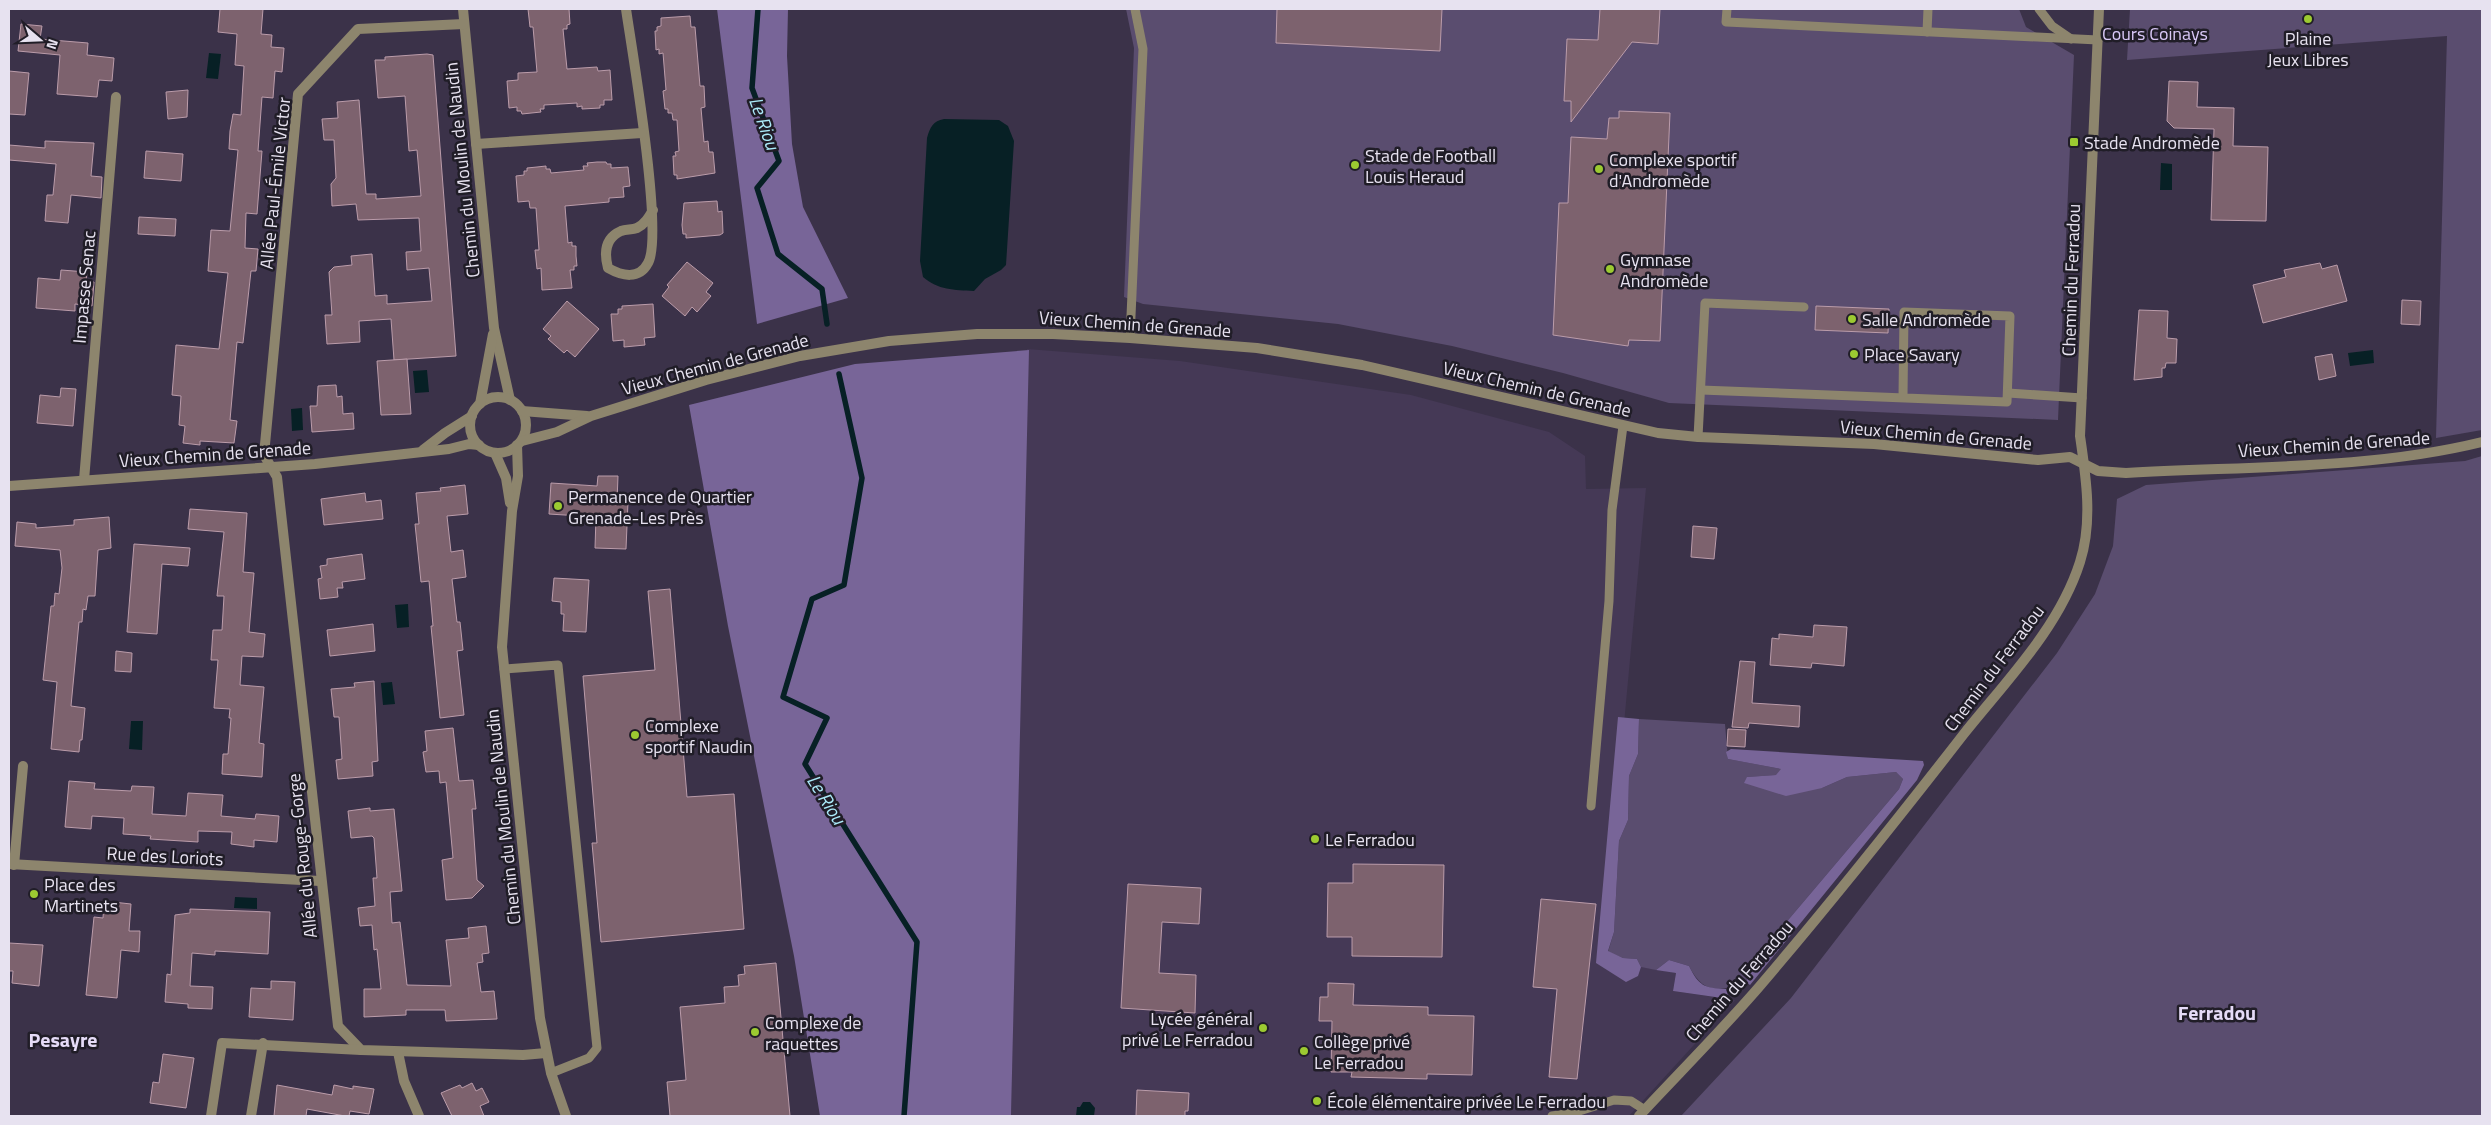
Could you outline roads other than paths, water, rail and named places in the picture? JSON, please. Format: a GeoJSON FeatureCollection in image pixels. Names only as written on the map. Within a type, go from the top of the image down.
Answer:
{"type":"FeatureCollection","features":[{"type":"Feature","properties":{"kind":"street","name":"Chemin du Moulin de Naudin"},"geometry":{"type":"LineString","coordinates":[[463,9],[494,328],[510,400]]}},
{"type":"Feature","properties":{"kind":"street"},"geometry":{"type":"LineString","coordinates":[[626,9],[653,210],[653,248],[648,264],[636,274],[622,276],[608,268],[605,256],[609,241],[621,232],[638,228],[647,221],[653,210]]}},
{"type":"Feature","properties":{"kind":"street","name":"Chemin du Ferradou"},"geometry":{"type":"LineString","coordinates":[[1642,1113],[1759,987],[2042,635],[2064,601],[2080,561],[2087,514],[2080,436],[2099,9]]}},
{"type":"Feature","properties":{"kind":"street","name":"Allée Paul-Émile Victor"},"geometry":{"type":"LineString","coordinates":[[269,467],[264,455],[265,436],[298,94],[358,30],[464,24]]}},
{"type":"Feature","properties":{"kind":"street","name":"Impasse Senac"},"geometry":{"type":"LineString","coordinates":[[84,480],[116,97]]}},
{"type":"Feature","properties":{"kind":"street"},"geometry":{"type":"LineString","coordinates":[[476,144],[642,133]]}},
{"type":"Feature","properties":{"kind":"street","name":"Chemin du Moulin de Naudin"},"geometry":{"type":"LineString","coordinates":[[480,404],[494,328]]}},
{"type":"Feature","properties":{"kind":"street","name":"Vieux Chemin de Grenade"},"geometry":{"type":"LineString","coordinates":[[519,443],[557,432],[591,416],[754,367],[853,346],[977,334],[1053,334],[1257,348],[1362,365],[1658,433],[1698,437],[1874,444],[2038,460],[2070,457],[2084,466],[2098,470],[2126,473],[2368,461],[2440,453],[2482,442]]}},
{"type":"Feature","properties":{"kind":"street"},"geometry":{"type":"LineString","coordinates":[[495,398],[510,400],[522,411],[526,426],[519,443],[511,450],[495,453],[479,445],[472,432],[472,416],[480,404],[495,398]]}},
{"type":"Feature","properties":{"kind":"street","name":"Vieux Chemin de Grenade"},"geometry":{"type":"LineString","coordinates":[[522,411],[591,416]]}},
{"type":"Feature","properties":{"kind":"street","name":"Vieux Chemin de Grenade"},"geometry":{"type":"LineString","coordinates":[[423,450],[472,416]]}},
{"type":"Feature","properties":{"kind":"street","name":"Chemin du Moulin de Naudin"},"geometry":{"type":"LineString","coordinates":[[519,443],[518,476],[512,511],[502,647],[540,1018],[551,1073],[566,1116]]}},
{"type":"Feature","properties":{"kind":"street","name":"Vieux Chemin de Grenade"},"geometry":{"type":"LineString","coordinates":[[9,486],[396,456],[423,450],[449,449],[469,444],[479,445]]}},
{"type":"Feature","properties":{"kind":"street","name":"Chemin du Moulin de Naudin"},"geometry":{"type":"LineString","coordinates":[[495,453],[506,478],[512,511]]}},
{"type":"Feature","properties":{"kind":"street","name":"Allée du Rouge-Gorge"},"geometry":{"type":"LineString","coordinates":[[269,467],[277,477],[320,881],[338,1026],[361,1050]]}},
{"type":"Feature","properties":{"kind":"street"},"geometry":{"type":"LineString","coordinates":[[11,864],[23,766]]}},
{"type":"Feature","properties":{"kind":"street","name":"Rue des Loriots"},"geometry":{"type":"LineString","coordinates":[[11,864],[320,881]]}},
{"type":"Feature","properties":{"kind":"street"},"geometry":{"type":"LineString","coordinates":[[211,1116],[222,1043],[263,1043],[398,1052],[523,1055],[546,1053]]}},
{"type":"Feature","properties":{"kind":"street"},"geometry":{"type":"LineString","coordinates":[[251,1116],[263,1043]]}},
{"type":"Feature","properties":{"kind":"street"},"geometry":{"type":"LineString","coordinates":[[398,1052],[404,1080],[419,1116]]}},
{"type":"Feature","properties":{"kind":"lane"},"geometry":{"type":"LineString","coordinates":[[1130,338],[1143,49],[1135,9]]}},
{"type":"Feature","properties":{"kind":"lane"},"geometry":{"type":"LineString","coordinates":[[1726,9],[1726,22],[2098,40]]}},
{"type":"Feature","properties":{"kind":"lane"},"geometry":{"type":"LineString","coordinates":[[1927,32],[1928,9]]}},
{"type":"Feature","properties":{"kind":"lane"},"geometry":{"type":"LineString","coordinates":[[2039,9],[2052,26],[2072,39]]}},
{"type":"Feature","properties":{"kind":"lane"},"geometry":{"type":"LineString","coordinates":[[1698,437],[1706,302],[1804,307]]}},
{"type":"Feature","properties":{"kind":"lane"},"geometry":{"type":"LineString","coordinates":[[1902,397],[1904,312],[2010,316],[2008,397]]}},
{"type":"Feature","properties":{"kind":"lane"},"geometry":{"type":"LineString","coordinates":[[1701,390],[1902,397],[2082,398]]}},
{"type":"Feature","properties":{"kind":"lane"},"geometry":{"type":"LineString","coordinates":[[1591,806],[1609,600],[1612,510],[1623,426]]}},
{"type":"Feature","properties":{"kind":"lane"},"geometry":{"type":"LineString","coordinates":[[504,668],[558,665],[596,1048],[589,1058],[551,1073]]}},
{"type":"Feature","properties":{"kind":"lane"},"geometry":{"type":"LineString","coordinates":[[1552,1116],[1573,1113],[1614,1100],[1632,1101],[1642,1113]]}},
{"type":"Feature","properties":{"kind":"waterway","name":"Le Riou"},"geometry":{"type":"LineString","coordinates":[[758,9],[752,88],[779,161],[757,188],[778,254],[822,289],[827,324]]}},
{"type":"Feature","properties":{"kind":"waterway","name":"Le Riou"},"geometry":{"type":"LineString","coordinates":[[839,374],[862,478],[844,585],[812,599],[783,697],[827,718],[805,764],[917,942],[904,1116]]}},
{"type":"Feature","properties":{"kind":"place","name":"Plaine Jeux Libres"},"geometry":{"type":"Point","coordinates":[2308,19]}},
{"type":"Feature","properties":{"kind":"place","name":"Stade Andromède"},"geometry":{"type":"Point","coordinates":[2074,142]}},
{"type":"Feature","properties":{"kind":"place","name":"Stade de Football Louis Heraud"},"geometry":{"type":"Point","coordinates":[1355,165]}},
{"type":"Feature","properties":{"kind":"place","name":"Complexe sportif d'Andromède"},"geometry":{"type":"Point","coordinates":[1599,169]}},
{"type":"Feature","properties":{"kind":"place","name":"Gymnase Andromède"},"geometry":{"type":"Point","coordinates":[1610,269]}},
{"type":"Feature","properties":{"kind":"place","name":"Salle Andromède"},"geometry":{"type":"Point","coordinates":[1852,319]}},
{"type":"Feature","properties":{"kind":"place","name":"Place Savary"},"geometry":{"type":"Point","coordinates":[1854,354]}},
{"type":"Feature","properties":{"kind":"place","name":"Permanence de Quartier Grenade-Les Près"},"geometry":{"type":"Point","coordinates":[558,506]}},
{"type":"Feature","properties":{"kind":"place","name":"Complexe sportif Naudin"},"geometry":{"type":"Point","coordinates":[635,735]}},
{"type":"Feature","properties":{"kind":"place","name":"Le Ferradou"},"geometry":{"type":"Point","coordinates":[1315,839]}},
{"type":"Feature","properties":{"kind":"place","name":"Place des Martinets"},"geometry":{"type":"Point","coordinates":[34,894]}},
{"type":"Feature","properties":{"kind":"place","name":"Lycée général privé Le Ferradou"},"geometry":{"type":"Point","coordinates":[1263,1028]}},
{"type":"Feature","properties":{"kind":"place","name":"Complexe de raquettes"},"geometry":{"type":"Point","coordinates":[755,1032]}},
{"type":"Feature","properties":{"kind":"place","name":"Collège privé Le Ferradou"},"geometry":{"type":"Point","coordinates":[1304,1051]}},
{"type":"Feature","properties":{"kind":"place","name":"École élémentaire privée Le Ferradou"},"geometry":{"type":"Point","coordinates":[1317,1101]}},
{"type":"Feature","properties":{"kind":"district","name":"Ferradou"},"geometry":{"type":"Point","coordinates":[2217,1012]}},
{"type":"Feature","properties":{"kind":"district","name":"Pesayre"},"geometry":{"type":"Point","coordinates":[63,1039]}},
{"type":"Feature","properties":{"kind":"park label","name":"Cours Coinays"},"geometry":{"type":"Point","coordinates":[2155,33]}}]}
